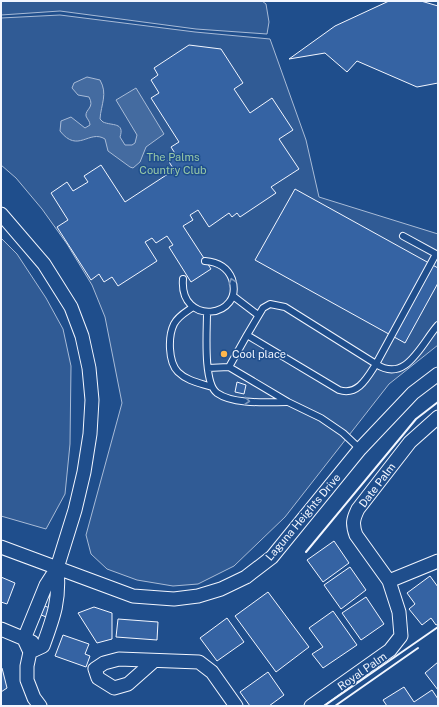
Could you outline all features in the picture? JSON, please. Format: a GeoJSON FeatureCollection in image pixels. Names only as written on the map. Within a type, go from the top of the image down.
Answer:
{"type":"FeatureCollection","features":[{"type":"Feature","properties":{"kind":"street"},"geometry":{"type":"LineString","coordinates":[[1,214],[44,264],[68,302],[82,336],[92,400],[90,434],[75,510],[58,568],[46,585],[24,639],[30,652],[27,666],[27,680],[34,698],[40,706]]}},
{"type":"Feature","properties":{"kind":"street","name":"Laguna Heights Drive"},"geometry":{"type":"LineString","coordinates":[[1,547],[133,596],[174,599],[198,596],[221,589],[246,576],[272,557],[360,449],[413,393],[438,374]]}},
{"type":"Feature","properties":{"kind":"street","name":"Date Palm"},"geometry":{"type":"LineString","coordinates":[[389,581],[356,535],[353,527],[354,518],[358,509],[410,442],[438,417]]}},
{"type":"Feature","properties":{"kind":"street"},"geometry":{"type":"LineString","coordinates":[[389,581],[438,561]]}},
{"type":"Feature","properties":{"kind":"street"},"geometry":{"type":"LineString","coordinates":[[30,652],[43,646],[56,610],[59,590],[58,568]]}},
{"type":"Feature","properties":{"kind":"street","name":"Royal Palm"},"geometry":{"type":"LineString","coordinates":[[311,706],[390,650],[401,636],[399,612],[389,581]]}},
{"type":"Feature","properties":{"kind":"street"},"geometry":{"type":"LineString","coordinates":[[1,629],[43,646]]}},
{"type":"Feature","properties":{"kind":"street"},"geometry":{"type":"LineString","coordinates":[[154,661],[199,662],[206,666],[236,706]]}},
{"type":"Feature","properties":{"kind":"lane"},"geometry":{"type":"LineString","coordinates":[[247,335],[339,390],[346,392],[354,391],[360,387],[376,364],[437,255],[403,236]]}},
{"type":"Feature","properties":{"kind":"lane"},"geometry":{"type":"LineString","coordinates":[[183,279],[182,289],[186,299],[193,307],[207,313],[218,311],[226,305],[233,296],[234,286],[230,275],[224,267],[215,262],[205,261]]}},
{"type":"Feature","properties":{"kind":"lane"},"geometry":{"type":"LineString","coordinates":[[233,296],[258,315]]}},
{"type":"Feature","properties":{"kind":"lane"},"geometry":{"type":"LineString","coordinates":[[230,367],[258,315],[263,308],[270,304],[285,307],[386,370],[392,371],[400,368],[410,361],[438,325]]}},
{"type":"Feature","properties":{"kind":"lane"},"geometry":{"type":"LineString","coordinates":[[193,307],[174,323],[170,349],[172,362],[177,371],[187,379],[212,387]]}},
{"type":"Feature","properties":{"kind":"lane"},"geometry":{"type":"LineString","coordinates":[[207,313],[208,368],[212,387],[217,393],[243,401],[288,402]]}},
{"type":"Feature","properties":{"kind":"lane"},"geometry":{"type":"LineString","coordinates":[[208,368],[223,366],[230,367],[288,402],[321,418],[343,433],[360,449]]}},
{"type":"Feature","properties":{"kind":"green space"},"geometry":{"type":"Polygon","coordinates":[[[1,1],[262,1],[266,4],[269,22],[267,34],[196,29],[60,11],[1,15],[1,1]]]}},
{"type":"Feature","properties":{"kind":"green space","name":"The Palms Country Club"},"geometry":{"type":"Polygon","coordinates":[[[60,15],[195,32],[270,39],[306,140],[319,197],[438,234],[438,345],[389,384],[285,517],[234,566],[198,584],[173,586],[137,580],[107,569],[91,554],[86,535],[122,403],[105,317],[92,285],[67,244],[42,209],[16,178],[1,165],[1,18],[60,15]]]}},
{"type":"Feature","properties":{"kind":"green space"},"geometry":{"type":"Polygon","coordinates":[[[1,238],[17,254],[46,298],[63,329],[71,366],[70,444],[65,494],[46,529],[1,516],[1,238]]]}},
{"type":"Feature","properties":{"kind":"shaded area"},"geometry":{"type":"Polygon","coordinates":[[[87,77],[100,80],[104,90],[104,95],[100,119],[103,122],[117,125],[121,129],[120,137],[125,145],[132,145],[135,143],[137,135],[116,100],[136,88],[164,134],[146,147],[140,162],[133,168],[108,151],[105,139],[94,137],[72,141],[66,138],[60,131],[61,121],[71,117],[85,128],[90,125],[86,114],[91,101],[89,97],[78,95],[72,88],[74,83],[87,77]]]}},
{"type":"Feature","properties":{"kind":"building"},"geometry":{"type":"Polygon","coordinates":[[[389,1],[421,1],[438,6],[438,83],[417,87],[357,61],[347,72],[325,53],[289,59],[335,26],[389,1]]]}},
{"type":"Feature","properties":{"kind":"building"},"geometry":{"type":"Polygon","coordinates":[[[189,45],[221,49],[243,83],[234,89],[250,113],[272,98],[293,130],[279,139],[299,169],[271,187],[276,193],[240,217],[237,213],[232,217],[229,213],[209,227],[198,210],[190,215],[193,220],[183,226],[211,269],[191,282],[169,247],[173,245],[167,236],[156,243],[152,238],[145,242],[157,261],[118,286],[112,277],[104,282],[99,274],[91,280],[57,227],[68,220],[51,193],[67,182],[73,191],[88,182],[84,176],[101,165],[125,202],[174,170],[168,160],[176,155],[171,147],[179,142],[151,98],[159,93],[151,80],[158,75],[154,68],[189,45]]]}},
{"type":"Feature","properties":{"kind":"building"},"geometry":{"type":"Polygon","coordinates":[[[295,189],[438,268],[438,283],[405,343],[255,260],[295,189]]]}},
{"type":"Feature","properties":{"kind":"building"},"geometry":{"type":"Polygon","coordinates":[[[237,382],[246,385],[244,394],[235,392],[237,382]]]}},
{"type":"Feature","properties":{"kind":"building"},"geometry":{"type":"Polygon","coordinates":[[[334,541],[349,563],[323,582],[307,560],[334,541]]]}},
{"type":"Feature","properties":{"kind":"building"},"geometry":{"type":"Polygon","coordinates":[[[350,567],[366,590],[341,609],[324,585],[350,567]]]}},
{"type":"Feature","properties":{"kind":"building"},"geometry":{"type":"Polygon","coordinates":[[[430,576],[438,587],[438,624],[436,625],[431,618],[422,625],[409,609],[415,604],[407,593],[430,576]]]}},
{"type":"Feature","properties":{"kind":"building"},"geometry":{"type":"Polygon","coordinates":[[[1,577],[15,583],[7,604],[1,602],[1,577]]]}},
{"type":"Feature","properties":{"kind":"building"},"geometry":{"type":"Polygon","coordinates":[[[268,592],[309,647],[276,672],[235,616],[268,592]]]}},
{"type":"Feature","properties":{"kind":"building"},"geometry":{"type":"Polygon","coordinates":[[[366,597],[384,624],[361,640],[342,613],[366,597]]]}},
{"type":"Feature","properties":{"kind":"building"},"geometry":{"type":"Polygon","coordinates":[[[42,605],[50,608],[46,617],[39,614],[42,605]]]}},
{"type":"Feature","properties":{"kind":"building"},"geometry":{"type":"Polygon","coordinates":[[[94,607],[112,613],[112,639],[97,643],[78,613],[94,607]]]}},
{"type":"Feature","properties":{"kind":"building"},"geometry":{"type":"Polygon","coordinates":[[[333,611],[357,645],[323,668],[312,654],[323,647],[309,628],[333,611]]]}},
{"type":"Feature","properties":{"kind":"building"},"geometry":{"type":"Polygon","coordinates":[[[227,618],[244,642],[217,661],[200,638],[227,618]]]}},
{"type":"Feature","properties":{"kind":"building"},"geometry":{"type":"Polygon","coordinates":[[[118,619],[158,622],[157,640],[116,637],[118,619]]]}},
{"type":"Feature","properties":{"kind":"building"},"geometry":{"type":"Polygon","coordinates":[[[63,635],[89,644],[85,654],[90,656],[86,667],[55,656],[63,635]]]}},
{"type":"Feature","properties":{"kind":"building"},"geometry":{"type":"Polygon","coordinates":[[[438,662],[438,690],[425,673],[438,662]]]}},
{"type":"Feature","properties":{"kind":"building"},"geometry":{"type":"Polygon","coordinates":[[[1,668],[7,688],[1,692],[1,668]]]}},
{"type":"Feature","properties":{"kind":"building"},"geometry":{"type":"Polygon","coordinates":[[[268,672],[284,695],[269,706],[250,706],[240,692],[268,672]]]}},
{"type":"Feature","properties":{"kind":"building"},"geometry":{"type":"Polygon","coordinates":[[[404,687],[414,702],[432,690],[438,699],[438,706],[387,706],[383,700],[404,687]]]}},
{"type":"Feature","properties":{"kind":"wall"},"geometry":{"type":"LineString","coordinates":[[306,552],[416,419],[438,402]]}},
{"type":"Feature","properties":{"kind":"wall"},"geometry":{"type":"LineString","coordinates":[[324,706],[438,627]]}},
{"type":"Feature","properties":{"kind":"wall"},"geometry":{"type":"LineString","coordinates":[[335,706],[418,648]]}},
{"type":"Feature","properties":{"kind":"place","name":"Cool place"},"geometry":{"type":"Point","coordinates":[224,354]}}]}
